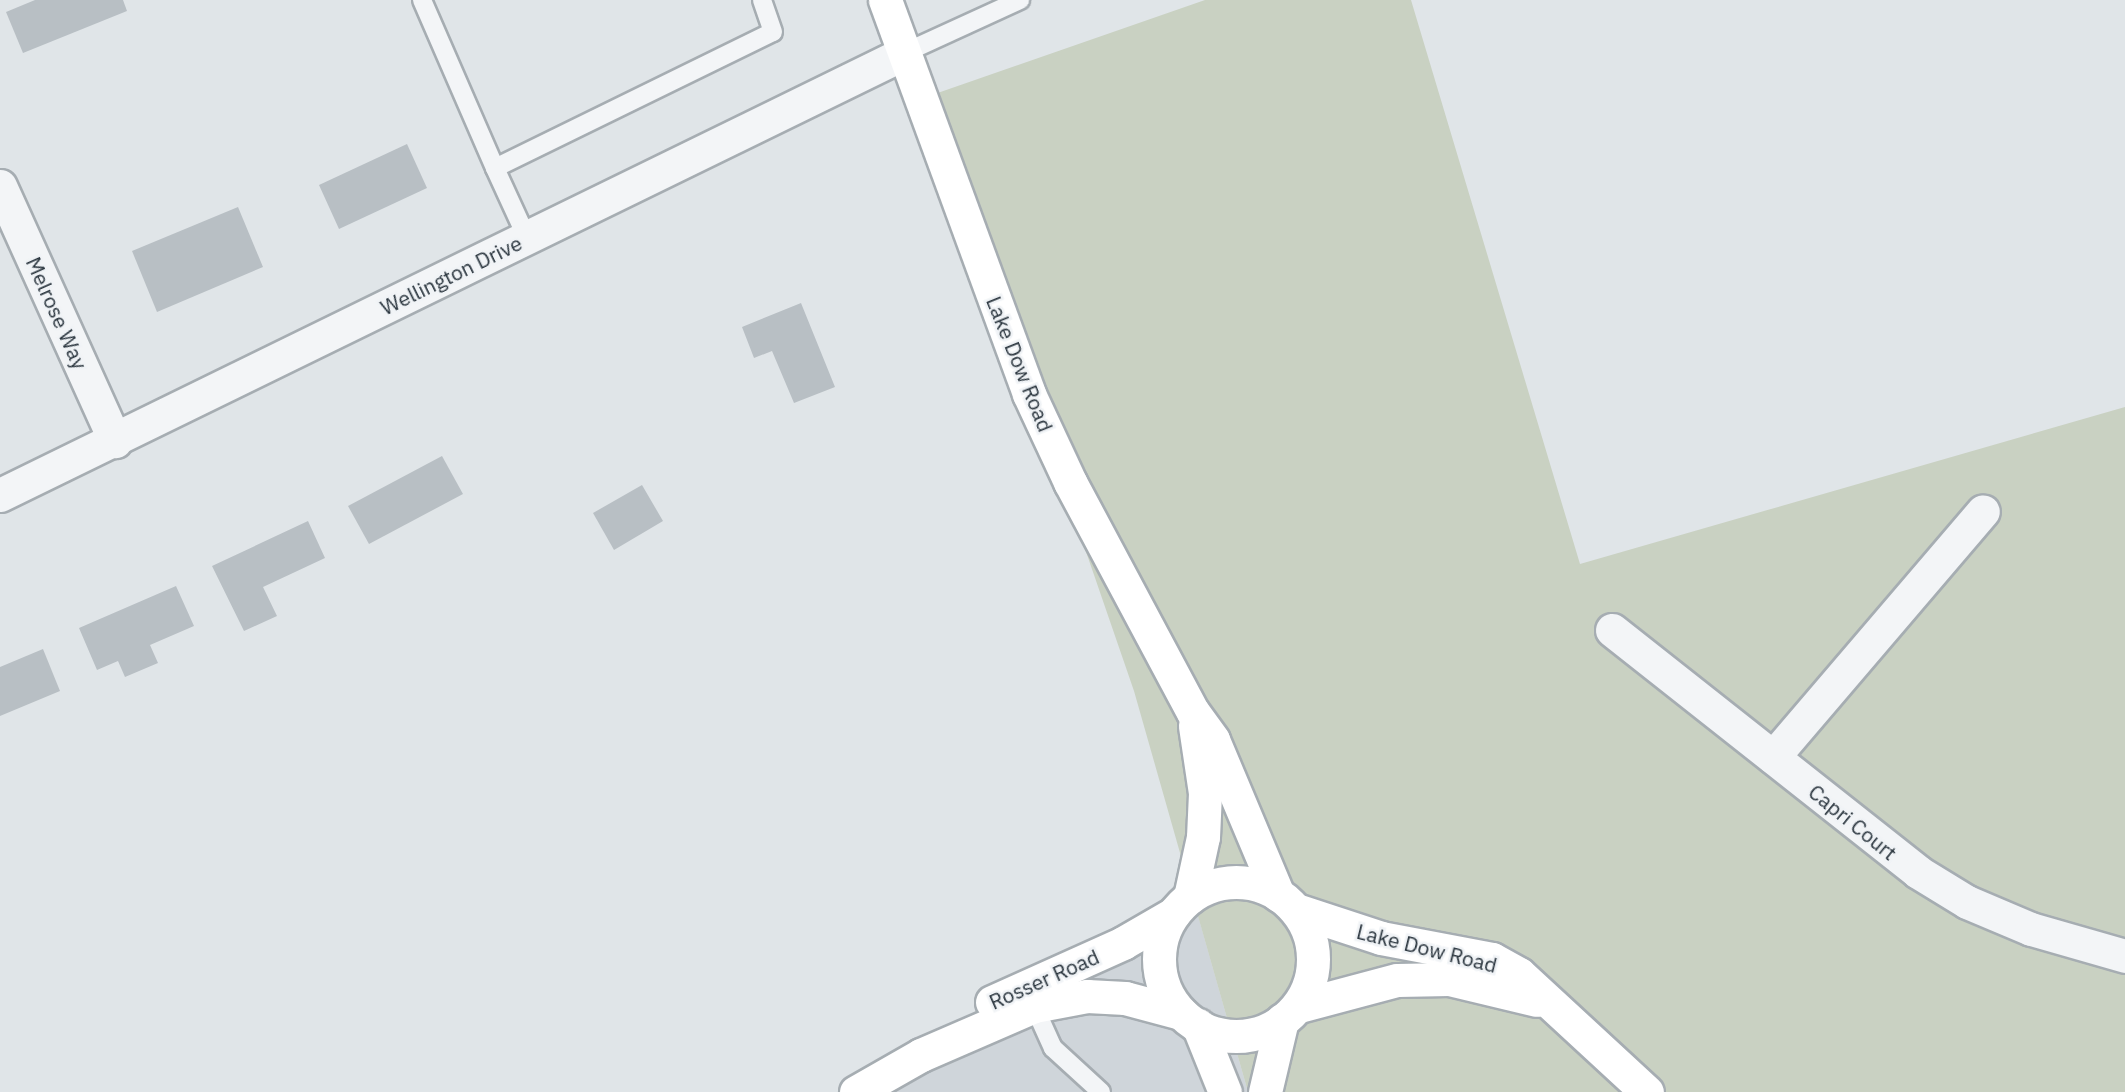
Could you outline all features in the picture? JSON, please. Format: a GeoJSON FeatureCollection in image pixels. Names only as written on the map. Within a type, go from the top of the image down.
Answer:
{"type":"FeatureCollection","features":[{"type":"Feature","properties":{"kind":"street","name":"Lake Dow Road"},"geometry":{"type":"LineString","coordinates":[[885,0],[902,54],[1029,394],[1070,482],[1193,712],[1214,740],[1227,768],[1243,816],[1287,902],[1381,938],[1492,959],[1519,974],[1647,1092]]}},
{"type":"Feature","properties":{"kind":"street","name":"Wellington Drive"},"geometry":{"type":"LineString","coordinates":[[0,495],[115,441],[902,54]]}},
{"type":"Feature","properties":{"kind":"street","name":"Melrose Way"},"geometry":{"type":"LineString","coordinates":[[0,186],[115,441]]}},
{"type":"Feature","properties":{"kind":"street"},"geometry":{"type":"LineString","coordinates":[[1773,757],[1983,511]]}},
{"type":"Feature","properties":{"kind":"street","name":"Capri Court"},"geometry":{"type":"LineString","coordinates":[[1612,630],[1886,850],[1967,902],[2079,946],[2125,956]]}},
{"type":"Feature","properties":{"kind":"street","name":"Lake Dow Road"},"geometry":{"type":"LineString","coordinates":[[1182,905],[1203,837],[1205,793],[1193,712]]}},
{"type":"Feature","properties":{"kind":"street"},"geometry":{"type":"LineString","coordinates":[[1225,1092],[1190,1019],[1163,982],[1159,964],[1160,946],[1182,905],[1208,887],[1234,881],[1252,883],[1287,902],[1311,939],[1312,973],[1291,1013],[1265,1092]]}},
{"type":"Feature","properties":{"kind":"street","name":"Rosser Road"},"geometry":{"type":"LineString","coordinates":[[869,1089],[921,1055],[976,1011],[1000,997],[1123,943],[1182,905]]}},
{"type":"Feature","properties":{"kind":"street","name":"Lake Dow Road"},"geometry":{"type":"LineString","coordinates":[[1291,1013],[1397,980],[1449,979],[1549,1003]]}},
{"type":"Feature","properties":{"kind":"street","name":"Rosser Road"},"geometry":{"type":"LineString","coordinates":[[921,1055],[1034,1006],[1087,996],[1125,998],[1190,1019]]}},
{"type":"Feature","properties":{"kind":"street"},"geometry":{"type":"LineString","coordinates":[[1190,1019],[1218,1033],[1243,1036],[1291,1013]]}},
{"type":"Feature","properties":{"kind":"lane"},"geometry":{"type":"LineString","coordinates":[[422,0],[527,238]]}},
{"type":"Feature","properties":{"kind":"lane"},"geometry":{"type":"LineString","coordinates":[[495,168],[773,32],[762,0]]}},
{"type":"Feature","properties":{"kind":"lane"},"geometry":{"type":"LineString","coordinates":[[902,54],[1020,0]]}},
{"type":"Feature","properties":{"kind":"lane"},"geometry":{"type":"LineString","coordinates":[[1034,1006],[1053,1048],[1101,1092]]}},
{"type":"Feature","properties":{"kind":"shaded area"},"geometry":{"type":"Polygon","coordinates":[[[1193,898],[1248,1092],[837,1092],[1193,898]]]}},
{"type":"Feature","properties":{"kind":"green space"},"geometry":{"type":"Polygon","coordinates":[[[1205,0],[1411,0],[1580,564],[2125,407],[2125,1092],[1248,1092],[1134,691],[929,96],[1205,0]]]}},
{"type":"Feature","properties":{"kind":"building"},"geometry":{"type":"Polygon","coordinates":[[[35,0],[123,0],[127,11],[23,53],[6,12],[35,0]]]}},
{"type":"Feature","properties":{"kind":"building"},"geometry":{"type":"Polygon","coordinates":[[[407,144],[427,188],[339,229],[319,185],[407,144]]]}},
{"type":"Feature","properties":{"kind":"building"},"geometry":{"type":"Polygon","coordinates":[[[238,207],[263,267],[157,312],[132,251],[238,207]]]}},
{"type":"Feature","properties":{"kind":"building"},"geometry":{"type":"Polygon","coordinates":[[[801,303],[835,387],[794,403],[772,351],[754,358],[742,327],[801,303]]]}},
{"type":"Feature","properties":{"kind":"building"},"geometry":{"type":"Polygon","coordinates":[[[442,456],[463,494],[369,544],[348,506],[442,456]]]}},
{"type":"Feature","properties":{"kind":"building"},"geometry":{"type":"Polygon","coordinates":[[[642,485],[663,521],[614,550],[593,513],[642,485]]]}},
{"type":"Feature","properties":{"kind":"building"},"geometry":{"type":"Polygon","coordinates":[[[308,521],[325,558],[263,587],[277,616],[244,631],[212,566],[308,521]]]}},
{"type":"Feature","properties":{"kind":"building"},"geometry":{"type":"Polygon","coordinates":[[[176,586],[194,626],[150,645],[158,663],[125,677],[118,661],[97,670],[79,628],[176,586]]]}},
{"type":"Feature","properties":{"kind":"building"},"geometry":{"type":"Polygon","coordinates":[[[43,649],[60,691],[0,716],[0,667],[43,649]]]}}]}
